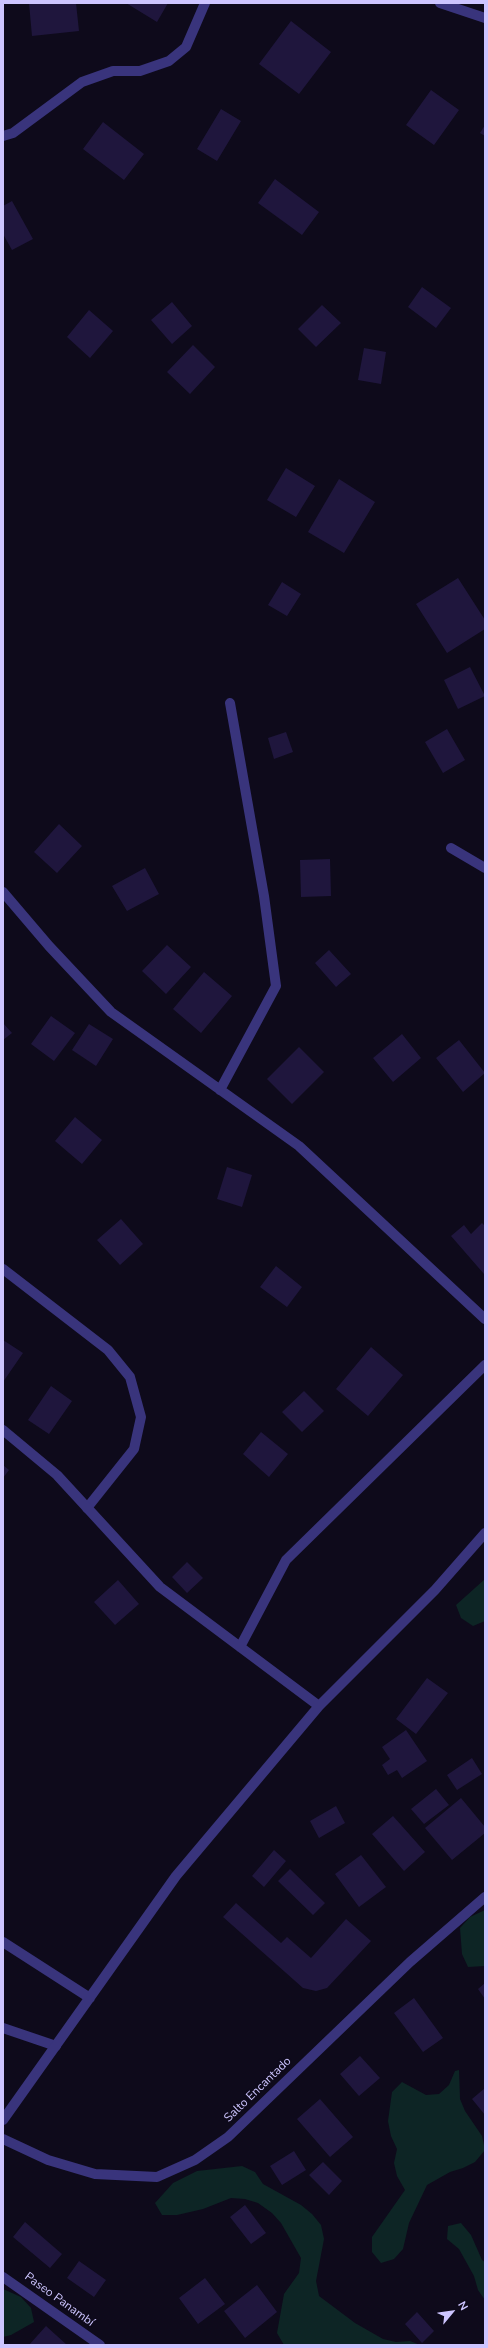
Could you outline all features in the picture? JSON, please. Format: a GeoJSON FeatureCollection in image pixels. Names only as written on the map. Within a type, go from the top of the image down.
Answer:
{"type":"FeatureCollection","features":[{"type":"Feature","properties":{"kind":"street"},"geometry":{"type":"LineString","coordinates":[[3,136],[13,133],[82,82],[113,71],[140,71],[169,61],[186,47],[205,3]]}},
{"type":"Feature","properties":{"kind":"street"},"geometry":{"type":"LineString","coordinates":[[440,3],[485,18]]}},
{"type":"Feature","properties":{"kind":"street"},"geometry":{"type":"LineString","coordinates":[[220,1090],[276,986],[264,896],[230,703]]}},
{"type":"Feature","properties":{"kind":"street"},"geometry":{"type":"LineString","coordinates":[[451,848],[485,868]]}},
{"type":"Feature","properties":{"kind":"street"},"geometry":{"type":"LineString","coordinates":[[3,892],[49,946],[111,1012],[299,1146],[485,1319]]}},
{"type":"Feature","properties":{"kind":"street"},"geometry":{"type":"LineString","coordinates":[[3,1269],[108,1350],[130,1377],[141,1418],[134,1449],[87,1508]]}},
{"type":"Feature","properties":{"kind":"street"},"geometry":{"type":"LineString","coordinates":[[240,1647],[286,1560],[485,1365]]}},
{"type":"Feature","properties":{"kind":"street"},"geometry":{"type":"LineString","coordinates":[[3,1430],[57,1476],[160,1587],[319,1706]]}},
{"type":"Feature","properties":{"kind":"street"},"geometry":{"type":"LineString","coordinates":[[3,2120],[176,1876],[319,1706],[435,1590],[485,1533]]}},
{"type":"Feature","properties":{"kind":"street","name":"Salto Encantado"},"geometry":{"type":"LineString","coordinates":[[3,2139],[48,2160],[95,2174],[157,2177],[194,2160],[228,2137],[410,1962],[485,1897]]}},
{"type":"Feature","properties":{"kind":"street"},"geometry":{"type":"LineString","coordinates":[[3,1942],[90,1998]]}},
{"type":"Feature","properties":{"kind":"street"},"geometry":{"type":"LineString","coordinates":[[3,2028],[56,2046]]}},
{"type":"Feature","properties":{"kind":"street","name":"Paseo Panambí"},"geometry":{"type":"LineString","coordinates":[[3,2277],[100,2345]]}},
{"type":"Feature","properties":{"kind":"green space"},"geometry":{"type":"Polygon","coordinates":[[[485,1579],[485,1621],[473,1626],[461,1618],[456,1605],[485,1579]]]}},
{"type":"Feature","properties":{"kind":"green space"},"geometry":{"type":"Polygon","coordinates":[[[485,1910],[485,1966],[468,1967],[462,1954],[460,1928],[470,1917],[485,1910]]]}},
{"type":"Feature","properties":{"kind":"green space"},"geometry":{"type":"Polygon","coordinates":[[[459,2070],[460,2099],[465,2111],[482,2136],[485,2150],[475,2162],[450,2172],[427,2185],[409,2223],[403,2249],[394,2259],[381,2263],[372,2252],[372,2237],[405,2190],[397,2176],[394,2163],[397,2149],[391,2136],[388,2121],[392,2092],[402,2082],[426,2095],[439,2094],[449,2085],[455,2071],[459,2070]]]}},
{"type":"Feature","properties":{"kind":"green space"},"geometry":{"type":"Polygon","coordinates":[[[242,2166],[255,2172],[263,2184],[301,2205],[312,2214],[321,2225],[324,2239],[316,2281],[319,2296],[355,2323],[383,2339],[396,2342],[410,2341],[420,2345],[284,2345],[277,2333],[284,2294],[299,2273],[301,2258],[281,2223],[272,2213],[258,2203],[245,2199],[231,2198],[203,2209],[177,2215],[162,2215],[155,2203],[173,2183],[197,2171],[242,2166]]]}},
{"type":"Feature","properties":{"kind":"green space"},"geometry":{"type":"Polygon","coordinates":[[[461,2223],[471,2235],[482,2260],[485,2262],[485,2300],[478,2290],[474,2276],[459,2249],[447,2239],[448,2226],[461,2223]]]}},
{"type":"Feature","properties":{"kind":"green space"},"geometry":{"type":"Polygon","coordinates":[[[3,2289],[21,2297],[31,2308],[34,2322],[11,2335],[3,2337],[3,2289]]]}},
{"type":"Feature","properties":{"kind":"building"},"geometry":{"type":"Polygon","coordinates":[[[29,3],[76,3],[79,31],[32,36],[29,3]]]}},
{"type":"Feature","properties":{"kind":"building"},"geometry":{"type":"Polygon","coordinates":[[[126,3],[168,3],[157,22],[126,3]]]}},
{"type":"Feature","properties":{"kind":"building"},"geometry":{"type":"Polygon","coordinates":[[[291,21],[331,52],[299,94],[259,64],[291,21]]]}},
{"type":"Feature","properties":{"kind":"building"},"geometry":{"type":"Polygon","coordinates":[[[431,90],[459,110],[434,145],[406,125],[431,90]]]}},
{"type":"Feature","properties":{"kind":"building"},"geometry":{"type":"Polygon","coordinates":[[[221,109],[241,121],[217,161],[197,149],[221,109]]]}},
{"type":"Feature","properties":{"kind":"building"},"geometry":{"type":"Polygon","coordinates":[[[103,122],[144,154],[124,180],[83,149],[103,122]]]}},
{"type":"Feature","properties":{"kind":"building"},"geometry":{"type":"Polygon","coordinates":[[[485,125],[485,136],[480,133],[485,125]]]}},
{"type":"Feature","properties":{"kind":"building"},"geometry":{"type":"Polygon","coordinates":[[[275,179],[319,212],[302,235],[258,203],[275,179]]]}},
{"type":"Feature","properties":{"kind":"building"},"geometry":{"type":"Polygon","coordinates":[[[12,201],[33,239],[12,250],[3,234],[3,206],[12,201]]]}},
{"type":"Feature","properties":{"kind":"building"},"geometry":{"type":"Polygon","coordinates":[[[422,287],[451,308],[436,328],[408,307],[422,287]]]}},
{"type":"Feature","properties":{"kind":"building"},"geometry":{"type":"Polygon","coordinates":[[[172,302],[192,326],[172,344],[151,320],[172,302]]]}},
{"type":"Feature","properties":{"kind":"building"},"geometry":{"type":"Polygon","coordinates":[[[322,305],[341,323],[316,347],[298,329],[322,305]]]}},
{"type":"Feature","properties":{"kind":"building"},"geometry":{"type":"Polygon","coordinates":[[[89,310],[113,331],[90,358],[67,337],[89,310]]]}},
{"type":"Feature","properties":{"kind":"building"},"geometry":{"type":"Polygon","coordinates":[[[193,345],[215,367],[190,394],[167,372],[193,345]]]}},
{"type":"Feature","properties":{"kind":"building"},"geometry":{"type":"Polygon","coordinates":[[[364,348],[386,352],[381,384],[358,380],[364,348]]]}},
{"type":"Feature","properties":{"kind":"building"},"geometry":{"type":"Polygon","coordinates":[[[286,468],[315,486],[296,517],[267,500],[286,468]]]}},
{"type":"Feature","properties":{"kind":"building"},"geometry":{"type":"Polygon","coordinates":[[[339,479],[375,502],[344,553],[308,532],[339,479]]]}},
{"type":"Feature","properties":{"kind":"building"},"geometry":{"type":"Polygon","coordinates":[[[458,578],[485,620],[485,629],[447,653],[416,604],[458,578]]]}},
{"type":"Feature","properties":{"kind":"building"},"geometry":{"type":"Polygon","coordinates":[[[282,582],[301,594],[287,616],[268,605],[282,582]]]}},
{"type":"Feature","properties":{"kind":"building"},"geometry":{"type":"Polygon","coordinates":[[[470,667],[485,696],[458,709],[444,680],[470,667]]]}},
{"type":"Feature","properties":{"kind":"building"},"geometry":{"type":"Polygon","coordinates":[[[447,729],[465,760],[443,773],[425,742],[447,729]]]}},
{"type":"Feature","properties":{"kind":"building"},"geometry":{"type":"Polygon","coordinates":[[[286,732],[293,752],[274,759],[268,738],[286,732]]]}},
{"type":"Feature","properties":{"kind":"building"},"geometry":{"type":"Polygon","coordinates":[[[59,824],[82,846],[57,873],[34,852],[59,824]]]}},
{"type":"Feature","properties":{"kind":"building"},"geometry":{"type":"Polygon","coordinates":[[[330,859],[331,896],[301,897],[300,860],[330,859]]]}},
{"type":"Feature","properties":{"kind":"building"},"geometry":{"type":"Polygon","coordinates":[[[145,868],[159,894],[127,911],[112,886],[145,868]]]}},
{"type":"Feature","properties":{"kind":"building"},"geometry":{"type":"Polygon","coordinates":[[[167,945],[191,967],[166,994],[142,971],[167,945]]]}},
{"type":"Feature","properties":{"kind":"building"},"geometry":{"type":"Polygon","coordinates":[[[329,950],[351,974],[336,987],[315,963],[329,950]]]}},
{"type":"Feature","properties":{"kind":"building"},"geometry":{"type":"Polygon","coordinates":[[[204,972],[232,996],[201,1033],[173,1009],[204,972]]]}},
{"type":"Feature","properties":{"kind":"building"},"geometry":{"type":"Polygon","coordinates":[[[51,1016],[75,1033],[54,1061],[31,1044],[51,1016]]]}},
{"type":"Feature","properties":{"kind":"building"},"geometry":{"type":"Polygon","coordinates":[[[3,1023],[12,1033],[3,1040],[3,1023]]]}},
{"type":"Feature","properties":{"kind":"building"},"geometry":{"type":"Polygon","coordinates":[[[89,1024],[113,1039],[96,1066],[72,1050],[89,1024]]]}},
{"type":"Feature","properties":{"kind":"building"},"geometry":{"type":"Polygon","coordinates":[[[402,1034],[421,1058],[393,1082],[373,1058],[402,1034]]]}},
{"type":"Feature","properties":{"kind":"building"},"geometry":{"type":"Polygon","coordinates":[[[459,1040],[485,1073],[463,1092],[436,1058],[459,1040]]]}},
{"type":"Feature","properties":{"kind":"building"},"geometry":{"type":"Polygon","coordinates":[[[299,1047],[324,1072],[292,1104],[267,1079],[299,1047]]]}},
{"type":"Feature","properties":{"kind":"building"},"geometry":{"type":"Polygon","coordinates":[[[75,1117],[102,1140],[82,1164],[55,1141],[75,1117]]]}},
{"type":"Feature","properties":{"kind":"building"},"geometry":{"type":"Polygon","coordinates":[[[227,1167],[252,1175],[242,1207],[217,1199],[227,1167]]]}},
{"type":"Feature","properties":{"kind":"building"},"geometry":{"type":"Polygon","coordinates":[[[121,1219],[143,1244],[120,1265],[97,1240],[121,1219]]]}},
{"type":"Feature","properties":{"kind":"building"},"geometry":{"type":"Polygon","coordinates":[[[482,1223],[485,1226],[484,1274],[451,1236],[464,1225],[471,1234],[482,1223]]]}},
{"type":"Feature","properties":{"kind":"building"},"geometry":{"type":"Polygon","coordinates":[[[276,1266],[302,1287],[287,1307],[260,1287],[276,1266]]]}},
{"type":"Feature","properties":{"kind":"building"},"geometry":{"type":"Polygon","coordinates":[[[3,1340],[23,1353],[3,1382],[3,1340]]]}},
{"type":"Feature","properties":{"kind":"building"},"geometry":{"type":"Polygon","coordinates":[[[371,1347],[403,1375],[368,1416],[336,1389],[371,1347]]]}},
{"type":"Feature","properties":{"kind":"building"},"geometry":{"type":"Polygon","coordinates":[[[51,1386],[72,1401],[49,1434],[28,1420],[51,1386]]]}},
{"type":"Feature","properties":{"kind":"building"},"geometry":{"type":"Polygon","coordinates":[[[304,1391],[324,1411],[302,1432],[282,1412],[304,1391]]]}},
{"type":"Feature","properties":{"kind":"building"},"geometry":{"type":"Polygon","coordinates":[[[261,1432],[288,1454],[269,1477],[243,1454],[261,1432]]]}},
{"type":"Feature","properties":{"kind":"building"},"geometry":{"type":"Polygon","coordinates":[[[3,1465],[9,1470],[3,1478],[3,1465]]]}},
{"type":"Feature","properties":{"kind":"building"},"geometry":{"type":"Polygon","coordinates":[[[187,1562],[203,1578],[187,1593],[172,1577],[187,1562]]]}},
{"type":"Feature","properties":{"kind":"building"},"geometry":{"type":"Polygon","coordinates":[[[118,1580],[139,1604],[115,1625],[94,1602],[118,1580]]]}},
{"type":"Feature","properties":{"kind":"building"},"geometry":{"type":"Polygon","coordinates":[[[427,1678],[448,1693],[416,1734],[396,1719],[427,1678]]]}},
{"type":"Feature","properties":{"kind":"building"},"geometry":{"type":"Polygon","coordinates":[[[406,1730],[427,1761],[402,1778],[397,1770],[388,1775],[382,1765],[390,1759],[382,1747],[406,1730]]]}},
{"type":"Feature","properties":{"kind":"building"},"geometry":{"type":"Polygon","coordinates":[[[472,1758],[482,1774],[457,1790],[447,1775],[472,1758]]]}},
{"type":"Feature","properties":{"kind":"building"},"geometry":{"type":"Polygon","coordinates":[[[436,1789],[449,1805],[424,1824],[411,1809],[436,1789]]]}},
{"type":"Feature","properties":{"kind":"building"},"geometry":{"type":"Polygon","coordinates":[[[461,1798],[485,1827],[485,1833],[452,1860],[425,1828],[461,1798]]]}},
{"type":"Feature","properties":{"kind":"building"},"geometry":{"type":"Polygon","coordinates":[[[336,1806],[345,1823],[319,1838],[310,1821],[336,1806]]]}},
{"type":"Feature","properties":{"kind":"building"},"geometry":{"type":"Polygon","coordinates":[[[393,1816],[425,1852],[404,1871],[372,1834],[393,1816]]]}},
{"type":"Feature","properties":{"kind":"building"},"geometry":{"type":"Polygon","coordinates":[[[274,1850],[286,1861],[264,1887],[252,1876],[274,1850]]]}},
{"type":"Feature","properties":{"kind":"building"},"geometry":{"type":"Polygon","coordinates":[[[361,1855],[386,1887],[359,1907],[335,1874],[361,1855]]]}},
{"type":"Feature","properties":{"kind":"building"},"geometry":{"type":"Polygon","coordinates":[[[290,1869],[325,1903],[313,1915],[278,1881],[290,1869]]]}},
{"type":"Feature","properties":{"kind":"building"},"geometry":{"type":"Polygon","coordinates":[[[236,1903],[281,1943],[287,1937],[311,1958],[346,1919],[371,1941],[327,1988],[316,1991],[303,1988],[223,1917],[236,1903]]]}},
{"type":"Feature","properties":{"kind":"building"},"geometry":{"type":"Polygon","coordinates":[[[485,1983],[485,1999],[478,1989],[485,1983]]]}},
{"type":"Feature","properties":{"kind":"building"},"geometry":{"type":"Polygon","coordinates":[[[414,1998],[443,2038],[423,2052],[394,2013],[414,1998]]]}},
{"type":"Feature","properties":{"kind":"building"},"geometry":{"type":"Polygon","coordinates":[[[360,2056],[380,2078],[359,2096],[340,2074],[360,2056]]]}},
{"type":"Feature","properties":{"kind":"building"},"geometry":{"type":"Polygon","coordinates":[[[485,2088],[485,2115],[472,2099],[485,2088]]]}},
{"type":"Feature","properties":{"kind":"building"},"geometry":{"type":"Polygon","coordinates":[[[320,2099],[353,2137],[330,2157],[297,2119],[320,2099]]]}},
{"type":"Feature","properties":{"kind":"building"},"geometry":{"type":"Polygon","coordinates":[[[294,2151],[306,2170],[282,2185],[270,2166],[294,2151]]]}},
{"type":"Feature","properties":{"kind":"building"},"geometry":{"type":"Polygon","coordinates":[[[323,2162],[342,2181],[329,2195],[309,2175],[323,2162]]]}},
{"type":"Feature","properties":{"kind":"building"},"geometry":{"type":"Polygon","coordinates":[[[245,2205],[266,2233],[251,2244],[230,2217],[245,2205]]]}},
{"type":"Feature","properties":{"kind":"building"},"geometry":{"type":"Polygon","coordinates":[[[25,2222],[62,2254],[50,2268],[13,2237],[25,2222]]]}},
{"type":"Feature","properties":{"kind":"building"},"geometry":{"type":"Polygon","coordinates":[[[79,2261],[106,2280],[94,2297],[67,2278],[79,2261]]]}},
{"type":"Feature","properties":{"kind":"building"},"geometry":{"type":"Polygon","coordinates":[[[205,2278],[225,2304],[198,2324],[179,2298],[205,2278]]]}},
{"type":"Feature","properties":{"kind":"building"},"geometry":{"type":"Polygon","coordinates":[[[257,2285],[277,2312],[245,2338],[224,2311],[257,2285]]]}},
{"type":"Feature","properties":{"kind":"building"},"geometry":{"type":"Polygon","coordinates":[[[417,2312],[434,2331],[422,2343],[405,2324],[417,2312]]]}},
{"type":"Feature","properties":{"kind":"building"},"geometry":{"type":"Polygon","coordinates":[[[46,2326],[67,2345],[29,2345],[46,2326]]]}}]}
